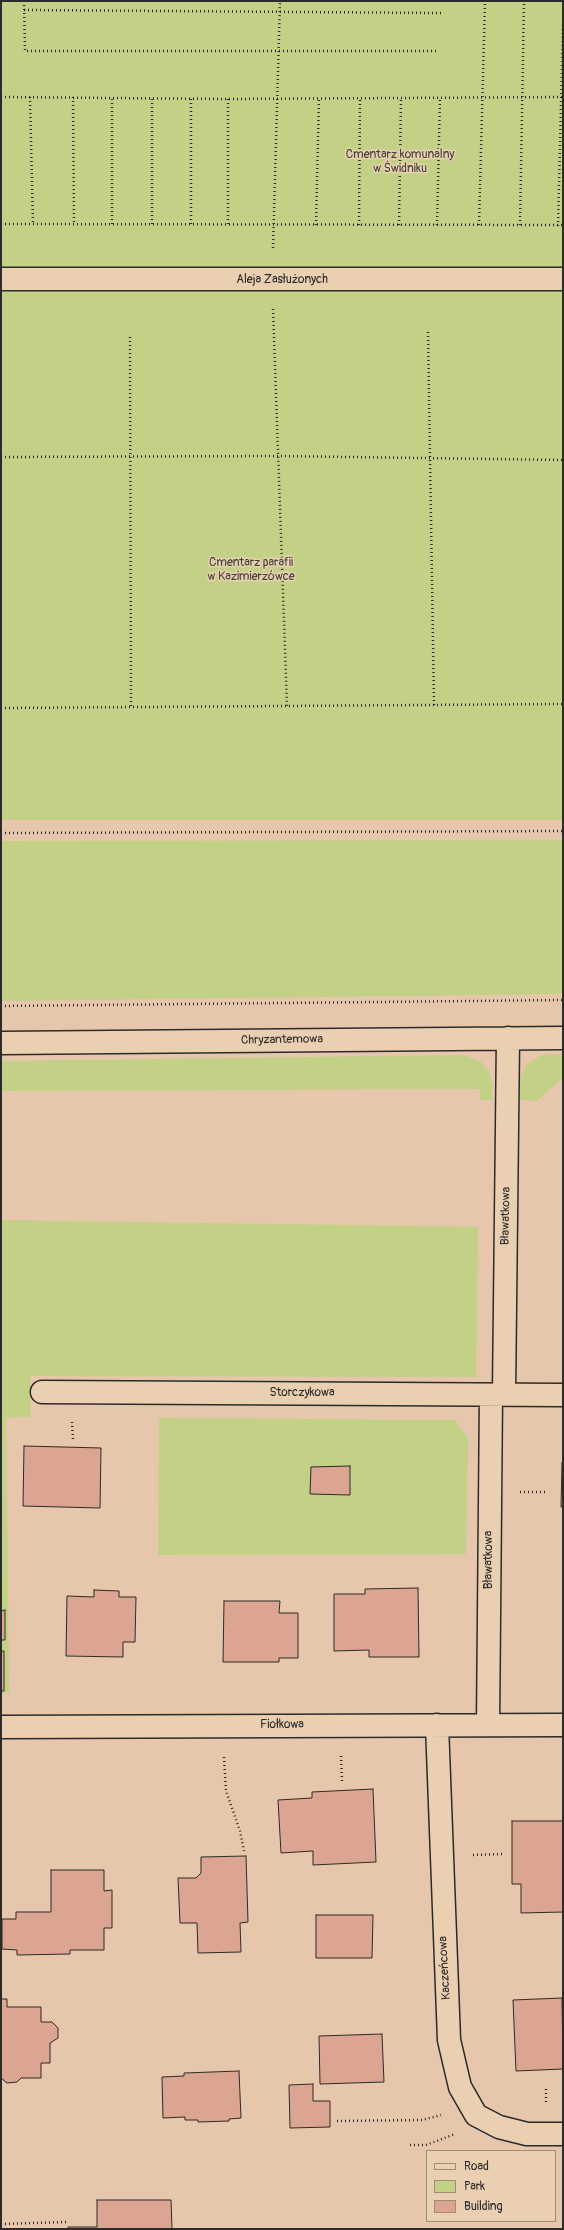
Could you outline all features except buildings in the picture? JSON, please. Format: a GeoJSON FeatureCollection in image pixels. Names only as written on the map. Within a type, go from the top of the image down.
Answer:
{"type":"FeatureCollection","features":[{"type":"Feature","properties":{"kind":"street","name":"Aleja Zasłużonych"},"geometry":{"type":"LineString","coordinates":[[1,279],[563,280]]}},
{"type":"Feature","properties":{"kind":"street","name":"Bławatkowa"},"geometry":{"type":"LineString","coordinates":[[488,1725],[508,1038]]}},
{"type":"Feature","properties":{"kind":"street","name":"Chryzantemowa"},"geometry":{"type":"LineString","coordinates":[[1,1044],[563,1038]]}},
{"type":"Feature","properties":{"kind":"street","name":"Storczykowa"},"geometry":{"type":"LineString","coordinates":[[42,1392],[563,1395]]}},
{"type":"Feature","properties":{"kind":"street","name":"Kaczeńcowa"},"geometry":{"type":"LineString","coordinates":[[436,1725],[449,2040],[460,2087],[473,2112]]}},
{"type":"Feature","properties":{"kind":"street","name":"Fiołkowa"},"geometry":{"type":"LineString","coordinates":[[1,1727],[563,1725]]}},
{"type":"Feature","properties":{"kind":"street"},"geometry":{"type":"LineString","coordinates":[[473,2112],[499,2127],[520,2133],[563,2134]]}},
{"type":"Feature","properties":{"kind":"path"},"geometry":{"type":"LineString","coordinates":[[24,1],[24,51],[439,51]]}},
{"type":"Feature","properties":{"kind":"path"},"geometry":{"type":"LineString","coordinates":[[280,1],[272,280],[288,706]]}},
{"type":"Feature","properties":{"kind":"path"},"geometry":{"type":"LineString","coordinates":[[479,225],[485,1]]}},
{"type":"Feature","properties":{"kind":"path"},"geometry":{"type":"LineString","coordinates":[[520,225],[524,1]]}},
{"type":"Feature","properties":{"kind":"path"},"geometry":{"type":"LineString","coordinates":[[24,10],[441,13]]}},
{"type":"Feature","properties":{"kind":"path"},"geometry":{"type":"LineString","coordinates":[[558,226],[563,25]]}},
{"type":"Feature","properties":{"kind":"path"},"geometry":{"type":"LineString","coordinates":[[1,96],[191,97],[228,99],[319,97],[562,97]]}},
{"type":"Feature","properties":{"kind":"path"},"geometry":{"type":"LineString","coordinates":[[30,96],[33,224]]}},
{"type":"Feature","properties":{"kind":"path"},"geometry":{"type":"LineString","coordinates":[[73,96],[74,224]]}},
{"type":"Feature","properties":{"kind":"path"},"geometry":{"type":"LineString","coordinates":[[112,97],[112,224]]}},
{"type":"Feature","properties":{"kind":"path"},"geometry":{"type":"LineString","coordinates":[[152,97],[152,224]]}},
{"type":"Feature","properties":{"kind":"path"},"geometry":{"type":"LineString","coordinates":[[191,97],[191,224]]}},
{"type":"Feature","properties":{"kind":"path"},"geometry":{"type":"LineString","coordinates":[[316,225],[319,97]]}},
{"type":"Feature","properties":{"kind":"path"},"geometry":{"type":"LineString","coordinates":[[359,225],[360,97]]}},
{"type":"Feature","properties":{"kind":"path"},"geometry":{"type":"LineString","coordinates":[[398,225],[401,98]]}},
{"type":"Feature","properties":{"kind":"path"},"geometry":{"type":"LineString","coordinates":[[437,225],[440,98]]}},
{"type":"Feature","properties":{"kind":"path"},"geometry":{"type":"LineString","coordinates":[[228,99],[228,224]]}},
{"type":"Feature","properties":{"kind":"path"},"geometry":{"type":"LineString","coordinates":[[1,224],[563,226]]}},
{"type":"Feature","properties":{"kind":"path"},"geometry":{"type":"LineString","coordinates":[[428,332],[434,704]]}},
{"type":"Feature","properties":{"kind":"path"},"geometry":{"type":"LineString","coordinates":[[130,337],[131,707]]}},
{"type":"Feature","properties":{"kind":"path"},"geometry":{"type":"LineString","coordinates":[[1,457],[278,456],[563,460]]}},
{"type":"Feature","properties":{"kind":"path"},"geometry":{"type":"LineString","coordinates":[[1,708],[563,704]]}},
{"type":"Feature","properties":{"kind":"path"},"geometry":{"type":"LineString","coordinates":[[1,833],[563,832]]}},
{"type":"Feature","properties":{"kind":"path"},"geometry":{"type":"LineString","coordinates":[[1,1006],[563,1000]]}},
{"type":"Feature","properties":{"kind":"path"},"geometry":{"type":"LineString","coordinates":[[223,1726],[226,1791],[240,1831],[244,1851]]}},
{"type":"Feature","properties":{"kind":"path"},"geometry":{"type":"LineString","coordinates":[[337,2121],[422,2120],[473,2112]]}},
{"type":"Feature","properties":{"kind":"path"},"geometry":{"type":"LineString","coordinates":[[410,2145],[426,2145],[454,2135],[473,2112]]}},
{"type":"Feature","properties":{"kind":"path"},"geometry":{"type":"LineString","coordinates":[[1,2224],[66,2222]]}},
{"type":"Feature","properties":{"kind":"green space","name":"Cmentarz parafii w Kazimierzówce"},"geometry":{"type":"Polygon","coordinates":[[[1,1],[563,1],[563,820],[1,820],[1,1]]]}},
{"type":"Feature","properties":{"kind":"green space"},"geometry":{"type":"Polygon","coordinates":[[[563,840],[563,994],[1,1001],[1,841],[563,840]]]}},
{"type":"Feature","properties":{"kind":"green space"},"geometry":{"type":"Polygon","coordinates":[[[563,1054],[563,1080],[560,1080],[537,1101],[520,1100],[520,1079],[527,1064],[542,1055],[563,1054]]]}},
{"type":"Feature","properties":{"kind":"green space"},"geometry":{"type":"Polygon","coordinates":[[[463,1055],[480,1061],[489,1071],[492,1083],[493,1100],[480,1100],[480,1089],[1,1091],[1,1061],[463,1055]]]}},
{"type":"Feature","properties":{"kind":"green space"},"geometry":{"type":"Polygon","coordinates":[[[1,1220],[478,1227],[476,1377],[30,1376],[30,1417],[6,1418],[9,1693],[1,1693],[1,1220]]]}},
{"type":"Feature","properties":{"kind":"green space"},"geometry":{"type":"Polygon","coordinates":[[[159,1418],[454,1420],[468,1438],[466,1554],[158,1555],[159,1418]]]}},
{"type":"Feature","properties":{"kind":"park label","name":"Cmentarz komunalny w Świdniku"},"geometry":{"type":"Point","coordinates":[400,162]}}]}
